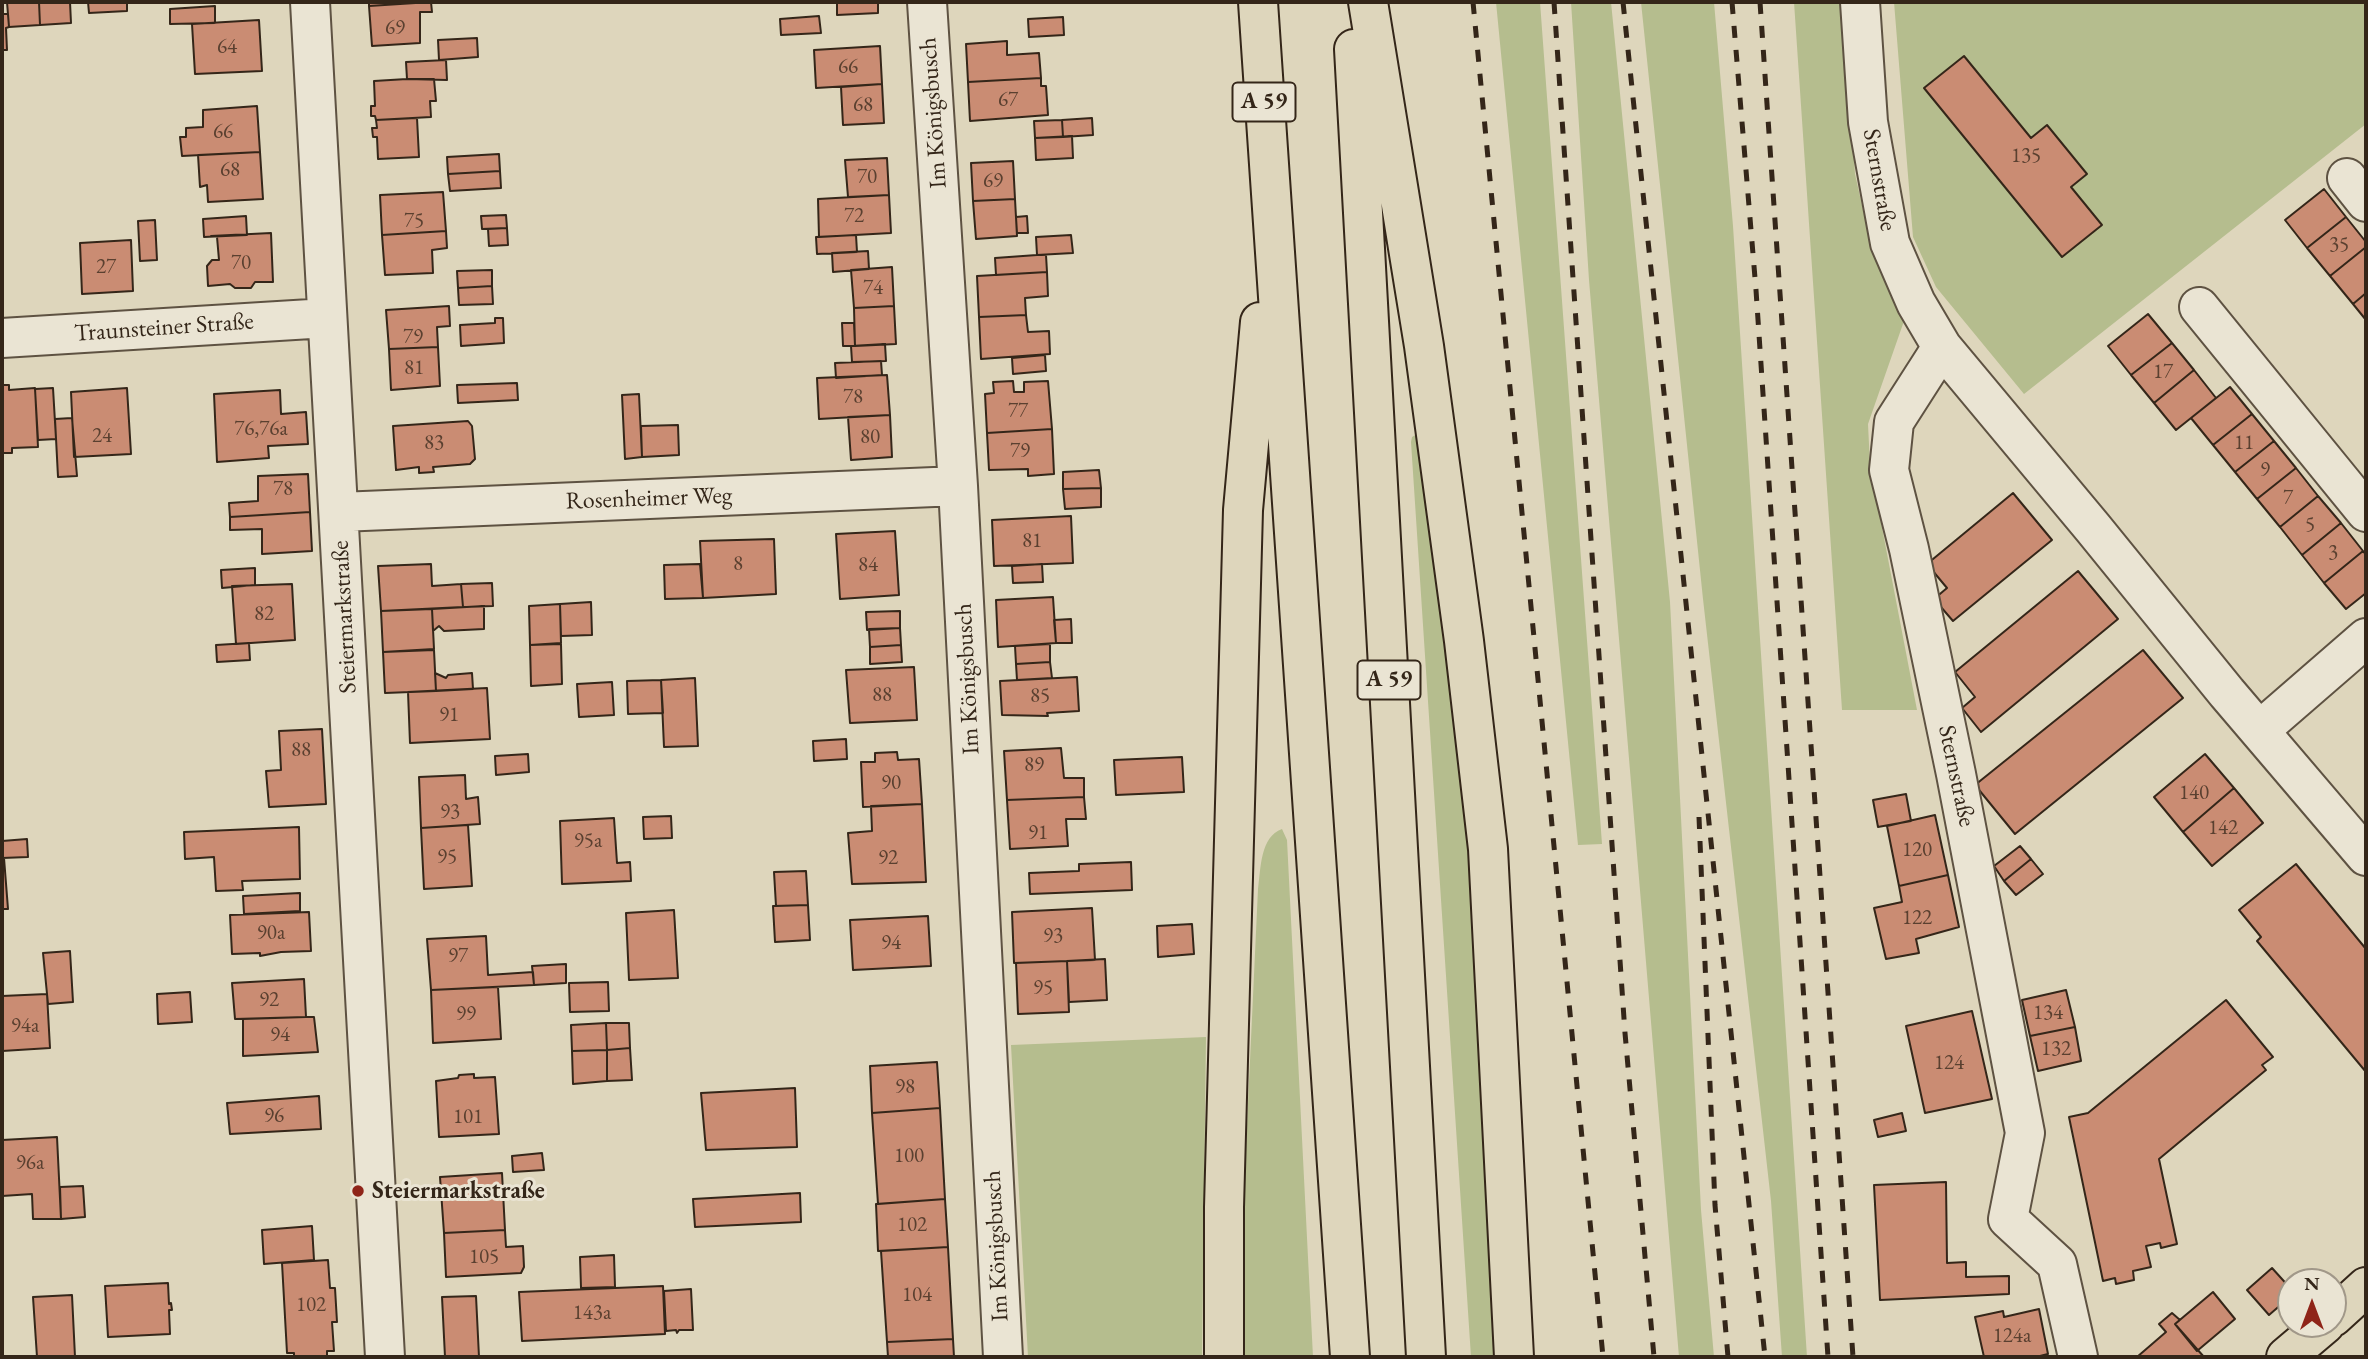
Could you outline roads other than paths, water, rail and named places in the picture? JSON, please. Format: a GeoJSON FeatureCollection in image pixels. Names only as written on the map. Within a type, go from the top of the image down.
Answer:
{"type":"FeatureCollection","features":[{"type":"Feature","properties":{"kind":"main road","name":"A 59"},"geometry":{"type":"LineString","coordinates":[[1258,2],[1350,1357]]}},
{"type":"Feature","properties":{"kind":"main road","name":"A 59"},"geometry":{"type":"LineString","coordinates":[[1351,2],[1426,1357]]}},
{"type":"Feature","properties":{"kind":"main road"},"geometry":{"type":"LineString","coordinates":[[1368,2],[1424,346],[1464,642],[1488,849],[1514,1357]]}},
{"type":"Feature","properties":{"kind":"main road"},"geometry":{"type":"LineString","coordinates":[[1224,1357],[1224,1208],[1243,510],[1270,202]]}},
{"type":"Feature","properties":{"kind":"main road"},"geometry":{"type":"LineString","coordinates":[[2310,1339],[2366,1287]]}},
{"type":"Feature","properties":{"kind":"street","name":"Steiermarkstraße"},"geometry":{"type":"LineString","coordinates":[[310,2],[386,1357]]}},
{"type":"Feature","properties":{"kind":"street","name":"Im Königsbusch"},"geometry":{"type":"LineString","coordinates":[[927,2],[958,486],[1003,1357]]}},
{"type":"Feature","properties":{"kind":"street","name":"Sternstraße"},"geometry":{"type":"LineString","coordinates":[[1860,2],[1868,122],[1890,243],[1916,303],[1942,347],[2166,620],[2366,856]]}},
{"type":"Feature","properties":{"kind":"street"},"geometry":{"type":"LineString","coordinates":[[2199,307],[2366,512]]}},
{"type":"Feature","properties":{"kind":"street","name":"Traunsteiner Straße"},"geometry":{"type":"LineString","coordinates":[[2,338],[327,318]]}},
{"type":"Feature","properties":{"kind":"street","name":"Sternstraße"},"geometry":{"type":"LineString","coordinates":[[1942,347],[1894,422],[1889,471],[1909,549],[1956,774],[2025,1133],[2008,1219],[2057,1264],[2077,1357]]}},
{"type":"Feature","properties":{"kind":"street","name":"Rosenheimer Weg"},"geometry":{"type":"LineString","coordinates":[[340,512],[958,486]]}},
{"type":"Feature","properties":{"kind":"street"},"geometry":{"type":"LineString","coordinates":[[2260,730],[2366,638]]}},
{"type":"Feature","properties":{"kind":"railway"},"geometry":{"type":"LineString","coordinates":[[1473,2],[1603,1357]]}},
{"type":"Feature","properties":{"kind":"railway"},"geometry":{"type":"LineString","coordinates":[[1554,2],[1625,1033],[1654,1357]]}},
{"type":"Feature","properties":{"kind":"railway"},"geometry":{"type":"LineString","coordinates":[[1623,2],[1765,1357]]}},
{"type":"Feature","properties":{"kind":"railway"},"geometry":{"type":"LineString","coordinates":[[1732,2],[1756,290],[1828,1357]]}},
{"type":"Feature","properties":{"kind":"railway"},"geometry":{"type":"LineString","coordinates":[[1760,2],[1853,1357]]}},
{"type":"Feature","properties":{"kind":"railway"},"geometry":{"type":"LineString","coordinates":[[1699,817],[1715,1205],[1728,1357]]}},
{"type":"Feature","properties":{"kind":"place","name":"Steiermarkstraße"},"geometry":{"type":"Point","coordinates":[358,1191]}}]}
